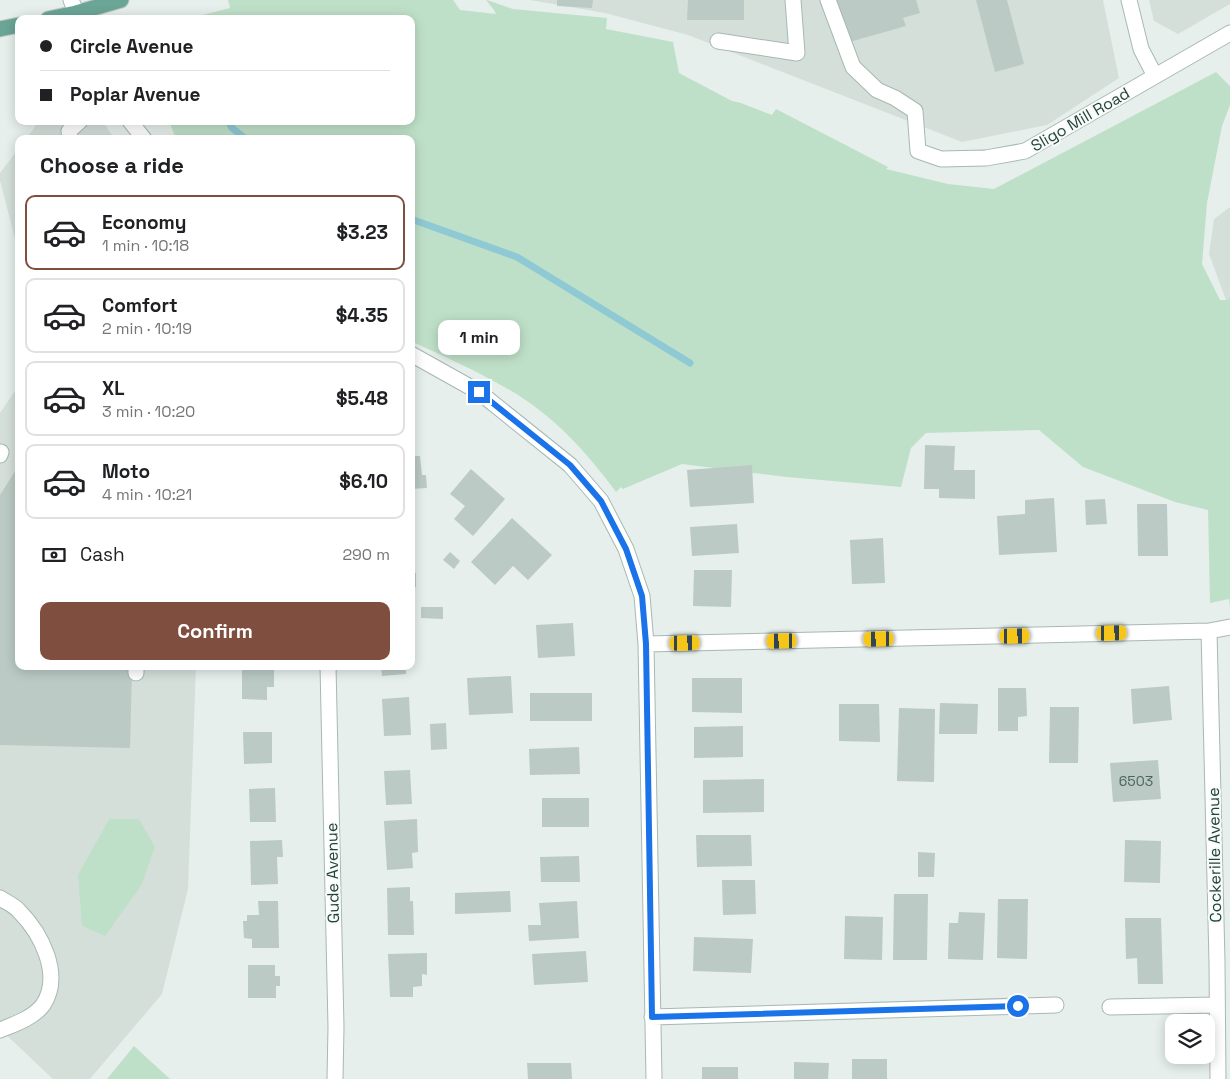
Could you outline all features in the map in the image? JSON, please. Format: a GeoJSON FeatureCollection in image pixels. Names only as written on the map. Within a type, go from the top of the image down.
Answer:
{"type":"FeatureCollection","features":[{"type":"Feature","properties":{"kind":"main road"},"geometry":{"type":"LineString","coordinates":[[60,15],[121,0]]}},
{"type":"Feature","properties":{"kind":"main road"},"geometry":{"type":"LineString","coordinates":[[0,29],[15,26]]}},
{"type":"Feature","properties":{"kind":"street"},"geometry":{"type":"LineString","coordinates":[[718,41],[797,53],[793,0]]}},
{"type":"Feature","properties":{"kind":"street","name":"Sligo Mill Road"},"geometry":{"type":"LineString","coordinates":[[828,0],[853,67],[877,90],[895,98],[915,111],[918,151],[941,159],[986,158],[1025,150],[1230,33]]}},
{"type":"Feature","properties":{"kind":"street"},"geometry":{"type":"LineString","coordinates":[[1129,0],[1141,49],[1155,76]]}},
{"type":"Feature","properties":{"kind":"street"},"geometry":{"type":"LineString","coordinates":[[70,135],[69,131],[76,125]]}},
{"type":"Feature","properties":{"kind":"street"},"geometry":{"type":"LineString","coordinates":[[133,125],[141,135]]}},
{"type":"Feature","properties":{"kind":"street"},"geometry":{"type":"LineString","coordinates":[[415,356],[479,392],[570,465],[601,501],[626,549],[642,596],[646,644],[654,1079]]}},
{"type":"Feature","properties":{"kind":"street"},"geometry":{"type":"LineString","coordinates":[[646,644],[1209,631],[1230,627]]}},
{"type":"Feature","properties":{"kind":"street","name":"Cockerille Avenue"},"geometry":{"type":"LineString","coordinates":[[1209,631],[1223,962],[1216,1005],[1218,1079]]}},
{"type":"Feature","properties":{"kind":"street","name":"Gude Avenue"},"geometry":{"type":"LineString","coordinates":[[328,670],[336,1027],[335,1079]]}},
{"type":"Feature","properties":{"kind":"street"},"geometry":{"type":"LineString","coordinates":[[0,898],[18,909],[30,923],[49,958],[51,984],[42,1006],[34,1014],[0,1030]]}},
{"type":"Feature","properties":{"kind":"street"},"geometry":{"type":"LineString","coordinates":[[652,1017],[1056,1005]]}},
{"type":"Feature","properties":{"kind":"street"},"geometry":{"type":"LineString","coordinates":[[1110,1007],[1216,1005]]}},
{"type":"Feature","properties":{"kind":"shaded area"},"geometry":{"type":"Polygon","coordinates":[[[530,0],[1103,0],[1119,78],[1047,125],[962,142],[688,35],[605,13],[530,0]]]}},
{"type":"Feature","properties":{"kind":"shaded area"},"geometry":{"type":"Polygon","coordinates":[[[1149,0],[1230,0],[1230,4],[1178,34],[1154,21],[1149,0]]]}},
{"type":"Feature","properties":{"kind":"shaded area"},"geometry":{"type":"Polygon","coordinates":[[[36,125],[105,125],[112,135],[29,135],[36,125]]]}},
{"type":"Feature","properties":{"kind":"shaded area"},"geometry":{"type":"Polygon","coordinates":[[[15,153],[15,239],[0,180],[0,173],[15,153]]]}},
{"type":"Feature","properties":{"kind":"shaded area"},"geometry":{"type":"Polygon","coordinates":[[[1230,207],[1230,298],[1226,300],[1209,254],[1214,219],[1230,207]]]}},
{"type":"Feature","properties":{"kind":"shaded area"},"geometry":{"type":"Polygon","coordinates":[[[15,391],[15,670],[196,670],[188,889],[162,994],[90,1079],[53,1079],[0,1029],[0,413],[15,391]]]}},
{"type":"Feature","properties":{"kind":"green space"},"geometry":{"type":"Polygon","coordinates":[[[228,0],[453,0],[460,10],[496,14],[487,0],[513,9],[607,18],[606,29],[673,42],[679,73],[732,101],[772,115],[776,109],[888,167],[886,169],[948,184],[994,189],[1216,72],[1230,86],[1230,105],[1222,126],[1207,203],[1202,264],[1220,300],[1230,298],[1230,608],[1229,599],[1210,603],[1208,510],[1175,502],[1083,467],[1039,430],[926,433],[911,448],[901,487],[787,477],[682,464],[623,489],[621,487],[616,492],[593,462],[567,434],[539,410],[496,382],[415,343],[415,135],[174,135],[171,125],[415,125],[415,15],[203,15],[230,8],[228,0]]]}},
{"type":"Feature","properties":{"kind":"green space"},"geometry":{"type":"Polygon","coordinates":[[[109,819],[139,819],[155,847],[141,886],[105,936],[82,926],[78,875],[109,819]]]}},
{"type":"Feature","properties":{"kind":"green space"},"geometry":{"type":"Polygon","coordinates":[[[134,1046],[170,1079],[107,1079],[134,1046]]]}},
{"type":"Feature","properties":{"kind":"building"},"geometry":{"type":"Polygon","coordinates":[[[557,0],[593,0],[592,8],[557,6],[557,0]]]}},
{"type":"Feature","properties":{"kind":"building"},"geometry":{"type":"Polygon","coordinates":[[[688,0],[744,0],[744,20],[687,20],[688,0]]]}},
{"type":"Feature","properties":{"kind":"building"},"geometry":{"type":"Polygon","coordinates":[[[833,0],[916,0],[920,13],[903,18],[906,26],[846,43],[833,0]]]}},
{"type":"Feature","properties":{"kind":"building"},"geometry":{"type":"Polygon","coordinates":[[[976,0],[1007,0],[1024,64],[995,72],[976,0]]]}},
{"type":"Feature","properties":{"kind":"building"},"geometry":{"type":"Polygon","coordinates":[[[925,445],[955,446],[954,470],[975,470],[975,499],[939,498],[939,489],[924,489],[925,445]]]}},
{"type":"Feature","properties":{"kind":"building"},"geometry":{"type":"Polygon","coordinates":[[[415,456],[420,456],[422,475],[426,475],[427,488],[415,489],[415,456]]]}},
{"type":"Feature","properties":{"kind":"building"},"geometry":{"type":"Polygon","coordinates":[[[752,465],[754,503],[690,507],[687,470],[752,465]]]}},
{"type":"Feature","properties":{"kind":"building"},"geometry":{"type":"Polygon","coordinates":[[[471,469],[505,499],[473,536],[454,519],[465,506],[450,494],[471,469]]]}},
{"type":"Feature","properties":{"kind":"building"},"geometry":{"type":"Polygon","coordinates":[[[15,471],[15,670],[132,670],[130,748],[0,745],[0,495],[15,471]]]}},
{"type":"Feature","properties":{"kind":"building"},"geometry":{"type":"Polygon","coordinates":[[[1054,498],[1057,552],[999,555],[997,516],[1025,514],[1025,500],[1054,498]]]}},
{"type":"Feature","properties":{"kind":"building"},"geometry":{"type":"Polygon","coordinates":[[[1105,499],[1107,524],[1086,525],[1085,500],[1105,499]]]}},
{"type":"Feature","properties":{"kind":"building"},"geometry":{"type":"Polygon","coordinates":[[[1137,504],[1167,504],[1168,556],[1138,556],[1137,504]]]}},
{"type":"Feature","properties":{"kind":"building"},"geometry":{"type":"Polygon","coordinates":[[[512,518],[552,555],[528,580],[513,566],[495,585],[471,562],[512,518]]]}},
{"type":"Feature","properties":{"kind":"building"},"geometry":{"type":"Polygon","coordinates":[[[737,524],[739,553],[692,556],[690,527],[737,524]]]}},
{"type":"Feature","properties":{"kind":"building"},"geometry":{"type":"Polygon","coordinates":[[[883,538],[885,583],[852,584],[850,540],[883,538]]]}},
{"type":"Feature","properties":{"kind":"building"},"geometry":{"type":"Polygon","coordinates":[[[450,552],[460,561],[454,569],[443,560],[450,552]]]}},
{"type":"Feature","properties":{"kind":"building"},"geometry":{"type":"Polygon","coordinates":[[[694,570],[732,570],[731,607],[693,606],[694,570]]]}},
{"type":"Feature","properties":{"kind":"building"},"geometry":{"type":"Polygon","coordinates":[[[421,607],[443,607],[443,619],[421,618],[421,607]]]}},
{"type":"Feature","properties":{"kind":"building"},"geometry":{"type":"Polygon","coordinates":[[[573,623],[575,656],[538,658],[536,625],[573,623]]]}},
{"type":"Feature","properties":{"kind":"building"},"geometry":{"type":"Polygon","coordinates":[[[242,670],[274,670],[274,687],[267,687],[267,700],[242,699],[242,670]]]}},
{"type":"Feature","properties":{"kind":"building"},"geometry":{"type":"Polygon","coordinates":[[[381,670],[406,670],[406,674],[382,676],[381,670]]]}},
{"type":"Feature","properties":{"kind":"building"},"geometry":{"type":"Polygon","coordinates":[[[511,676],[513,713],[469,715],[467,678],[511,676]]]}},
{"type":"Feature","properties":{"kind":"building"},"geometry":{"type":"Polygon","coordinates":[[[692,678],[742,678],[742,713],[692,712],[692,678]]]}},
{"type":"Feature","properties":{"kind":"building"},"geometry":{"type":"Polygon","coordinates":[[[1169,686],[1172,720],[1133,724],[1131,689],[1169,686]]]}},
{"type":"Feature","properties":{"kind":"building"},"geometry":{"type":"Polygon","coordinates":[[[998,688],[1026,688],[1027,716],[1018,717],[1018,731],[998,731],[998,688]]]}},
{"type":"Feature","properties":{"kind":"building"},"geometry":{"type":"Polygon","coordinates":[[[530,693],[592,693],[592,721],[530,721],[530,693]]]}},
{"type":"Feature","properties":{"kind":"building"},"geometry":{"type":"Polygon","coordinates":[[[409,697],[411,735],[384,736],[382,699],[409,697]]]}},
{"type":"Feature","properties":{"kind":"building"},"geometry":{"type":"Polygon","coordinates":[[[940,703],[978,704],[977,734],[939,734],[940,703]]]}},
{"type":"Feature","properties":{"kind":"building"},"geometry":{"type":"Polygon","coordinates":[[[839,704],[879,704],[880,742],[839,741],[839,704]]]}},
{"type":"Feature","properties":{"kind":"building"},"geometry":{"type":"Polygon","coordinates":[[[1050,707],[1079,707],[1078,763],[1049,763],[1050,707]]]}},
{"type":"Feature","properties":{"kind":"building"},"geometry":{"type":"Polygon","coordinates":[[[899,708],[935,709],[934,782],[897,781],[899,708]]]}},
{"type":"Feature","properties":{"kind":"building"},"geometry":{"type":"Polygon","coordinates":[[[446,723],[447,749],[431,750],[430,724],[446,723]]]}},
{"type":"Feature","properties":{"kind":"building"},"geometry":{"type":"Polygon","coordinates":[[[743,726],[743,757],[694,758],[694,727],[743,726]]]}},
{"type":"Feature","properties":{"kind":"building"},"geometry":{"type":"Polygon","coordinates":[[[243,732],[272,732],[272,763],[244,764],[243,732]]]}},
{"type":"Feature","properties":{"kind":"building"},"geometry":{"type":"Polygon","coordinates":[[[579,747],[580,774],[530,775],[529,749],[579,747]]]}},
{"type":"Feature","properties":{"kind":"building"},"geometry":{"type":"Polygon","coordinates":[[[1158,760],[1161,799],[1113,802],[1110,763],[1158,760]]]}},
{"type":"Feature","properties":{"kind":"building"},"geometry":{"type":"Polygon","coordinates":[[[410,770],[412,804],[386,805],[384,771],[410,770]]]}},
{"type":"Feature","properties":{"kind":"building"},"geometry":{"type":"Polygon","coordinates":[[[764,779],[764,812],[703,813],[703,780],[764,779]]]}},
{"type":"Feature","properties":{"kind":"building"},"geometry":{"type":"Polygon","coordinates":[[[275,788],[276,822],[250,822],[249,789],[275,788]]]}},
{"type":"Feature","properties":{"kind":"building"},"geometry":{"type":"Polygon","coordinates":[[[542,798],[589,798],[589,827],[542,827],[542,798]]]}},
{"type":"Feature","properties":{"kind":"building"},"geometry":{"type":"Polygon","coordinates":[[[417,819],[418,852],[412,853],[413,868],[387,870],[384,821],[417,819]]]}},
{"type":"Feature","properties":{"kind":"building"},"geometry":{"type":"Polygon","coordinates":[[[696,835],[751,835],[752,866],[697,867],[696,835]]]}},
{"type":"Feature","properties":{"kind":"building"},"geometry":{"type":"Polygon","coordinates":[[[282,840],[283,857],[277,857],[278,884],[251,885],[250,841],[282,840]]]}},
{"type":"Feature","properties":{"kind":"building"},"geometry":{"type":"Polygon","coordinates":[[[1125,840],[1161,841],[1160,883],[1124,882],[1125,840]]]}},
{"type":"Feature","properties":{"kind":"building"},"geometry":{"type":"Polygon","coordinates":[[[918,852],[935,853],[934,877],[918,877],[918,852]]]}},
{"type":"Feature","properties":{"kind":"building"},"geometry":{"type":"Polygon","coordinates":[[[579,856],[580,882],[541,882],[540,857],[579,856]]]}},
{"type":"Feature","properties":{"kind":"building"},"geometry":{"type":"Polygon","coordinates":[[[722,880],[755,880],[756,914],[723,915],[722,880]]]}},
{"type":"Feature","properties":{"kind":"building"},"geometry":{"type":"Polygon","coordinates":[[[410,887],[410,901],[413,901],[414,935],[388,935],[387,888],[410,887]]]}},
{"type":"Feature","properties":{"kind":"building"},"geometry":{"type":"Polygon","coordinates":[[[510,891],[511,912],[455,914],[455,893],[510,891]]]}},
{"type":"Feature","properties":{"kind":"building"},"geometry":{"type":"Polygon","coordinates":[[[894,894],[928,894],[927,960],[893,960],[894,894]]]}},
{"type":"Feature","properties":{"kind":"building"},"geometry":{"type":"Polygon","coordinates":[[[998,899],[1028,899],[1027,959],[997,958],[998,899]]]}},
{"type":"Feature","properties":{"kind":"building"},"geometry":{"type":"Polygon","coordinates":[[[258,901],[278,901],[279,948],[252,948],[252,939],[244,938],[243,921],[247,921],[247,915],[259,915],[258,901]]]}},
{"type":"Feature","properties":{"kind":"building"},"geometry":{"type":"Polygon","coordinates":[[[577,901],[579,938],[529,941],[528,925],[541,925],[539,903],[577,901]]]}},
{"type":"Feature","properties":{"kind":"building"},"geometry":{"type":"Polygon","coordinates":[[[959,912],[985,913],[983,960],[948,959],[949,923],[958,923],[959,912]]]}},
{"type":"Feature","properties":{"kind":"building"},"geometry":{"type":"Polygon","coordinates":[[[845,916],[883,917],[882,960],[844,959],[845,916]]]}},
{"type":"Feature","properties":{"kind":"building"},"geometry":{"type":"Polygon","coordinates":[[[1125,918],[1161,918],[1163,984],[1138,984],[1137,958],[1126,959],[1125,918]]]}},
{"type":"Feature","properties":{"kind":"building"},"geometry":{"type":"Polygon","coordinates":[[[694,937],[753,939],[751,973],[693,971],[694,937]]]}},
{"type":"Feature","properties":{"kind":"building"},"geometry":{"type":"Polygon","coordinates":[[[586,951],[588,982],[534,985],[532,954],[586,951]]]}},
{"type":"Feature","properties":{"kind":"building"},"geometry":{"type":"Polygon","coordinates":[[[427,953],[427,975],[422,974],[422,986],[413,987],[413,997],[390,997],[388,954],[427,953]]]}},
{"type":"Feature","properties":{"kind":"building"},"geometry":{"type":"Polygon","coordinates":[[[248,965],[275,965],[275,976],[280,976],[280,986],[276,986],[276,998],[248,998],[248,965]]]}},
{"type":"Feature","properties":{"kind":"building"},"geometry":{"type":"Polygon","coordinates":[[[852,1059],[887,1059],[887,1079],[852,1079],[852,1059]]]}},
{"type":"Feature","properties":{"kind":"building"},"geometry":{"type":"Polygon","coordinates":[[[794,1062],[829,1063],[828,1079],[794,1079],[794,1062]]]}},
{"type":"Feature","properties":{"kind":"building"},"geometry":{"type":"Polygon","coordinates":[[[527,1063],[571,1063],[572,1079],[528,1079],[527,1063]]]}},
{"type":"Feature","properties":{"kind":"building"},"geometry":{"type":"Polygon","coordinates":[[[702,1067],[738,1067],[738,1079],[702,1079],[702,1067]]]}},
{"type":"Feature","properties":{"kind":"waterway"},"geometry":{"type":"LineString","coordinates":[[230,125],[241,135]]}},
{"type":"Feature","properties":{"kind":"waterway"},"geometry":{"type":"LineString","coordinates":[[415,220],[517,257],[690,363]]}},
{"type":"Feature","properties":{"kind":"route"},"geometry":{"type":"LineString","coordinates":[[479,392],[570,465],[601,501],[626,549],[642,596],[646,644],[652,1017],[1018,1006]]}}]}
